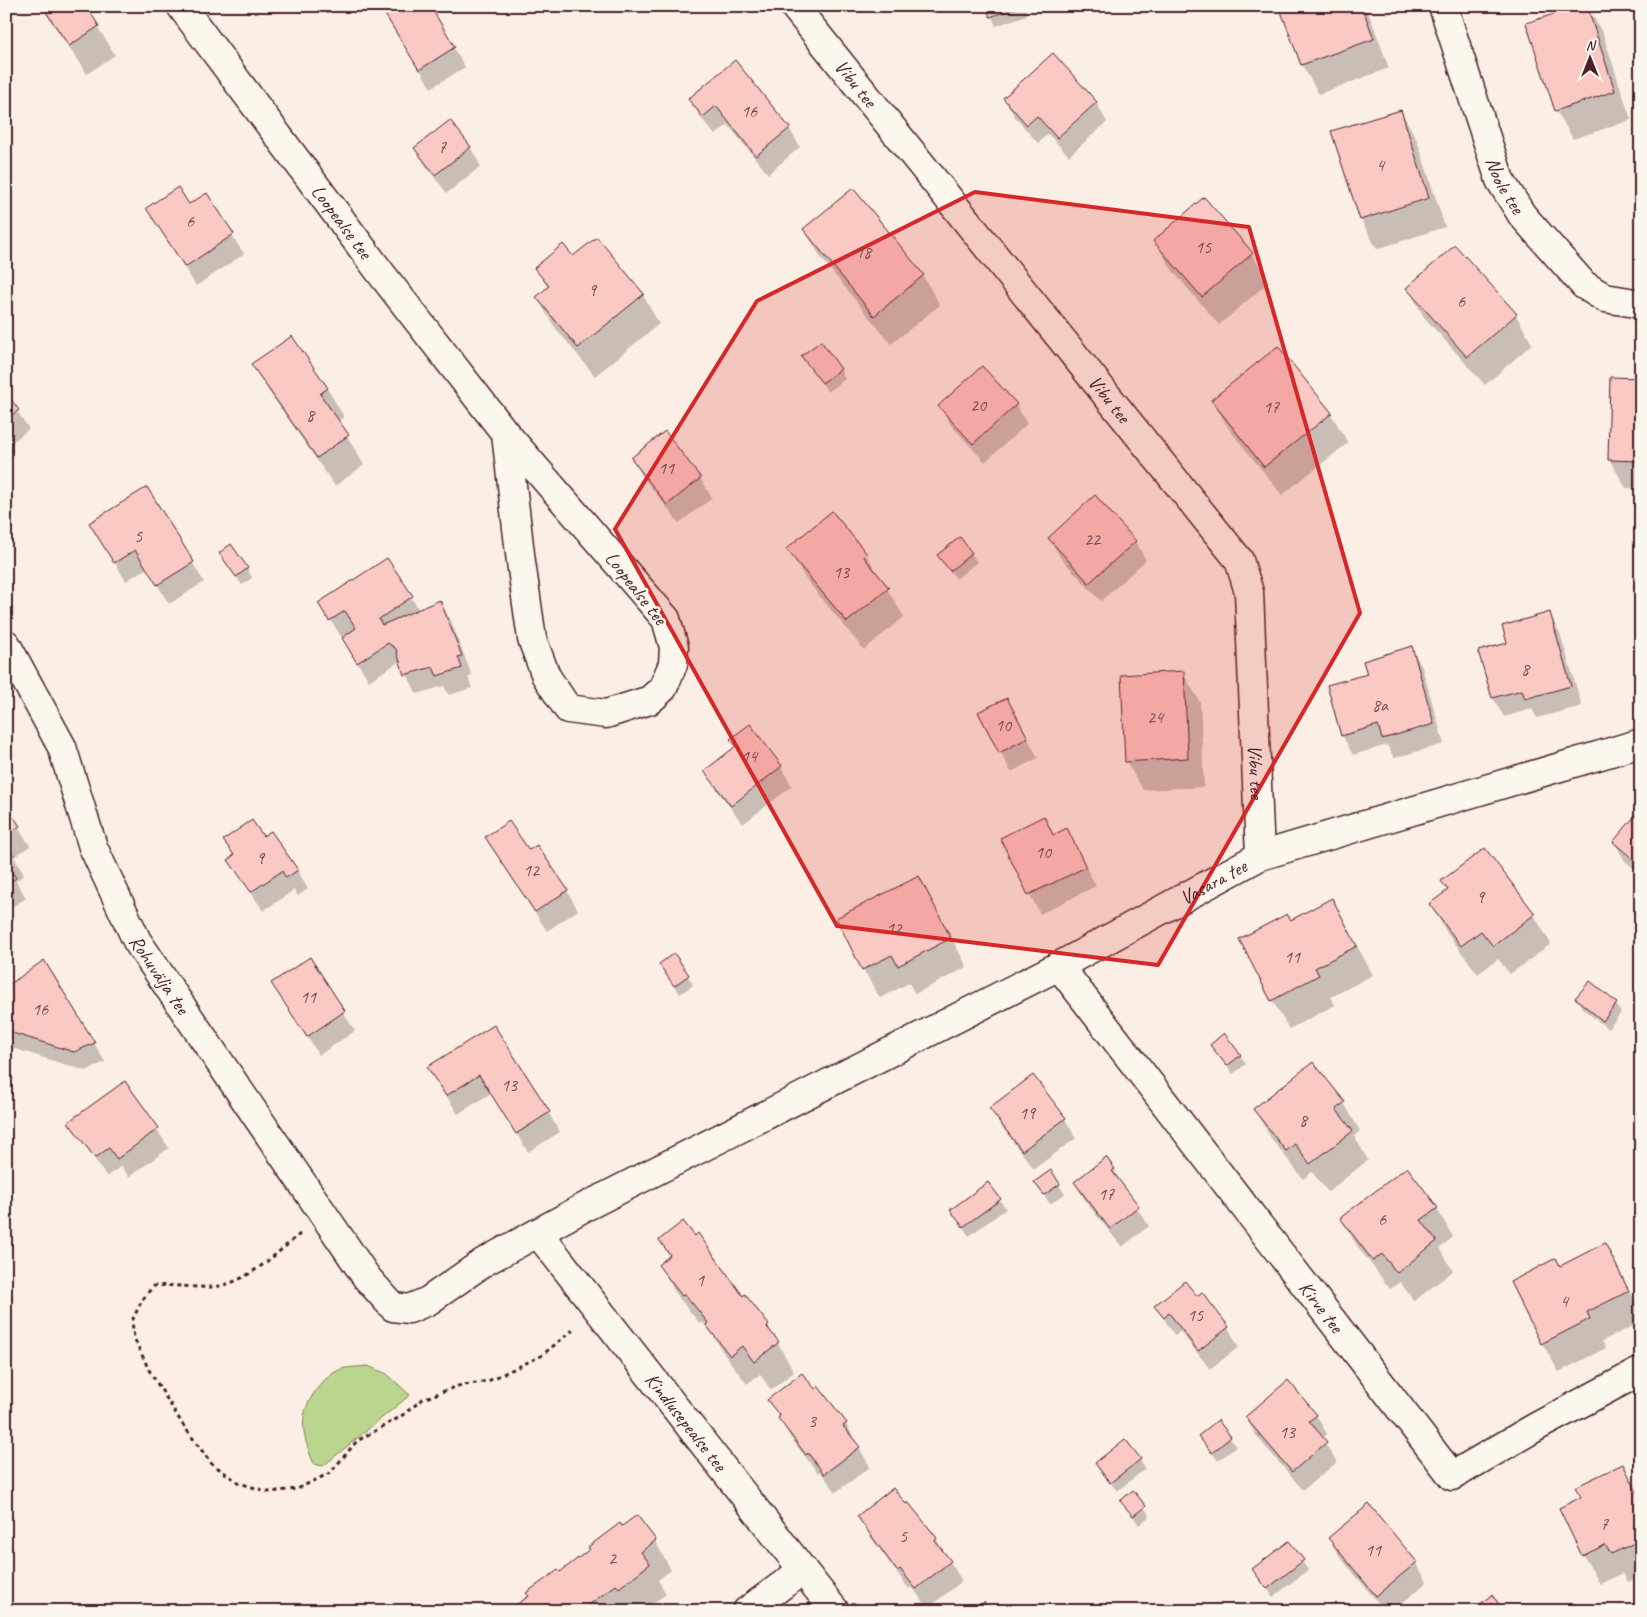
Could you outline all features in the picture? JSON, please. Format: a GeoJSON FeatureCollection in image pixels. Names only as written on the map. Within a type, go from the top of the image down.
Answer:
{"type":"FeatureCollection","features":[{"type":"Feature","properties":{"kind":"street","name":"Loopealse tee"},"geometry":{"type":"LineString","coordinates":[[181,6],[380,272],[506,434],[666,619],[674,648],[673,664],[662,688],[650,700],[606,714],[568,709],[546,676],[532,639],[520,562],[506,434]]}},
{"type":"Feature","properties":{"kind":"street","name":"Vibu tee"},"geometry":{"type":"LineString","coordinates":[[794,6],[1239,560],[1249,592],[1260,856]]}},
{"type":"Feature","properties":{"kind":"street","name":"Noole tee"},"geometry":{"type":"LineString","coordinates":[[1442,6],[1500,180],[1522,215],[1584,285],[1605,298],[1641,304]]}},
{"type":"Feature","properties":{"kind":"street","name":"Rohuvälja tee"},"geometry":{"type":"LineString","coordinates":[[6,644],[62,747],[93,847],[137,941],[324,1217],[367,1278],[393,1307],[409,1309],[428,1301],[484,1262],[538,1233]]}},
{"type":"Feature","properties":{"kind":"street","name":"Vasara tee"},"geometry":{"type":"LineString","coordinates":[[538,1233],[583,1208],[1059,966],[1260,856],[1641,744]]}},
{"type":"Feature","properties":{"kind":"street","name":"Kirve tee"},"geometry":{"type":"LineString","coordinates":[[1059,966],[1452,1476],[1536,1427],[1641,1371]]}},
{"type":"Feature","properties":{"kind":"street","name":"Kindlusepealse tee"},"geometry":{"type":"LineString","coordinates":[[538,1233],[835,1611]]}},
{"type":"Feature","properties":{"kind":"street"},"geometry":{"type":"LineString","coordinates":[[747,1611],[803,1570]]}},
{"type":"Feature","properties":{"kind":"path"},"geometry":{"type":"LineString","coordinates":[[324,1217],[232,1284],[210,1287],[171,1284],[152,1286],[140,1302],[132,1321],[134,1338],[183,1425],[211,1463],[238,1483],[269,1492],[297,1489],[330,1473],[357,1441],[400,1417],[423,1399],[458,1386],[488,1381],[541,1356],[574,1330]]}},
{"type":"Feature","properties":{"kind":"highlighted area"},"geometry":{"type":"Polygon","coordinates":[[[975,192],[1249,227],[1360,613],[1158,965],[837,926],[615,529],[757,301],[975,192]]]}},
{"type":"Feature","properties":{"kind":"green space"},"geometry":{"type":"Polygon","coordinates":[[[368,1366],[387,1374],[410,1395],[323,1466],[314,1464],[304,1434],[304,1417],[311,1398],[325,1380],[337,1371],[368,1366]]]}},
{"type":"Feature","properties":{"kind":"building"},"geometry":{"type":"Polygon","coordinates":[[[42,6],[86,6],[99,26],[69,46],[42,6]]]}},
{"type":"Feature","properties":{"kind":"building"},"geometry":{"type":"Polygon","coordinates":[[[380,6],[430,6],[455,47],[419,70],[380,6]]]}},
{"type":"Feature","properties":{"kind":"building"},"geometry":{"type":"Polygon","coordinates":[[[986,6],[1021,6],[990,17],[986,6]]]}},
{"type":"Feature","properties":{"kind":"building"},"geometry":{"type":"Polygon","coordinates":[[[1279,6],[1362,6],[1374,39],[1301,65],[1279,6]]]}},
{"type":"Feature","properties":{"kind":"building"},"geometry":{"type":"Polygon","coordinates":[[[1579,6],[1587,6],[1615,91],[1555,111],[1526,23],[1579,6]]]}},
{"type":"Feature","properties":{"kind":"building"},"geometry":{"type":"Polygon","coordinates":[[[1053,53],[1097,102],[1057,138],[1037,116],[1027,125],[1003,98],[1053,53]]]}},
{"type":"Feature","properties":{"kind":"building"},"geometry":{"type":"Polygon","coordinates":[[[735,60],[790,128],[756,156],[716,106],[703,117],[688,99],[735,60]]]}},
{"type":"Feature","properties":{"kind":"building"},"geometry":{"type":"Polygon","coordinates":[[[1401,110],[1429,198],[1360,220],[1331,131],[1401,110]]]}},
{"type":"Feature","properties":{"kind":"building"},"geometry":{"type":"Polygon","coordinates":[[[450,120],[471,147],[435,175],[414,148],[450,120]]]}},
{"type":"Feature","properties":{"kind":"building"},"geometry":{"type":"Polygon","coordinates":[[[178,187],[189,204],[207,193],[234,234],[185,267],[146,208],[178,187]]]}},
{"type":"Feature","properties":{"kind":"building"},"geometry":{"type":"Polygon","coordinates":[[[853,188],[924,275],[874,316],[803,229],[853,188]]]}},
{"type":"Feature","properties":{"kind":"building"},"geometry":{"type":"Polygon","coordinates":[[[1204,197],[1253,253],[1202,297],[1153,241],[1204,197]]]}},
{"type":"Feature","properties":{"kind":"building"},"geometry":{"type":"Polygon","coordinates":[[[597,237],[644,294],[578,348],[536,297],[549,286],[534,268],[563,244],[573,256],[597,237]]]}},
{"type":"Feature","properties":{"kind":"building"},"geometry":{"type":"Polygon","coordinates":[[[1455,245],[1517,314],[1467,357],[1406,288],[1455,245]]]}},
{"type":"Feature","properties":{"kind":"building"},"geometry":{"type":"Polygon","coordinates":[[[292,336],[328,388],[320,394],[349,435],[317,458],[251,364],[292,336]]]}},
{"type":"Feature","properties":{"kind":"building"},"geometry":{"type":"Polygon","coordinates":[[[821,341],[841,369],[822,383],[801,356],[821,341]]]}},
{"type":"Feature","properties":{"kind":"building"},"geometry":{"type":"Polygon","coordinates":[[[1278,346],[1332,413],[1264,467],[1211,400],[1278,346]]]}},
{"type":"Feature","properties":{"kind":"building"},"geometry":{"type":"Polygon","coordinates":[[[982,366],[1017,404],[973,444],[938,406],[982,366]]]}},
{"type":"Feature","properties":{"kind":"building"},"geometry":{"type":"Polygon","coordinates":[[[1610,377],[1641,378],[1641,461],[1608,460],[1610,377]]]}},
{"type":"Feature","properties":{"kind":"building"},"geometry":{"type":"Polygon","coordinates":[[[6,393],[19,410],[6,419],[6,393]]]}},
{"type":"Feature","properties":{"kind":"building"},"geometry":{"type":"Polygon","coordinates":[[[665,431],[701,478],[667,505],[631,458],[665,431]]]}},
{"type":"Feature","properties":{"kind":"building"},"geometry":{"type":"Polygon","coordinates":[[[147,487],[194,562],[157,585],[135,550],[114,563],[89,523],[147,487]]]}},
{"type":"Feature","properties":{"kind":"building"},"geometry":{"type":"Polygon","coordinates":[[[1095,495],[1136,541],[1089,583],[1048,538],[1095,495]]]}},
{"type":"Feature","properties":{"kind":"building"},"geometry":{"type":"Polygon","coordinates":[[[832,511],[867,554],[864,557],[889,588],[847,622],[786,549],[832,511]]]}},
{"type":"Feature","properties":{"kind":"building"},"geometry":{"type":"Polygon","coordinates":[[[960,537],[972,553],[950,571],[937,555],[960,537]]]}},
{"type":"Feature","properties":{"kind":"building"},"geometry":{"type":"Polygon","coordinates":[[[231,544],[248,568],[236,577],[219,553],[231,544]]]}},
{"type":"Feature","properties":{"kind":"building"},"geometry":{"type":"Polygon","coordinates":[[[387,558],[413,596],[379,619],[382,625],[440,600],[462,656],[458,657],[462,668],[437,676],[433,667],[404,675],[396,649],[388,643],[357,663],[342,638],[356,628],[345,611],[329,621],[318,603],[387,558]]]}},
{"type":"Feature","properties":{"kind":"building"},"geometry":{"type":"Polygon","coordinates":[[[1550,612],[1571,686],[1525,699],[1522,690],[1492,698],[1478,651],[1507,643],[1502,626],[1550,612]]]}},
{"type":"Feature","properties":{"kind":"building"},"geometry":{"type":"Polygon","coordinates":[[[1412,646],[1434,724],[1382,739],[1378,725],[1341,736],[1327,685],[1367,674],[1363,661],[1412,646]]]}},
{"type":"Feature","properties":{"kind":"building"},"geometry":{"type":"Polygon","coordinates":[[[1184,671],[1188,758],[1125,762],[1121,675],[1184,671]]]}},
{"type":"Feature","properties":{"kind":"building"},"geometry":{"type":"Polygon","coordinates":[[[1007,698],[1028,738],[999,753],[978,712],[1007,698]]]}},
{"type":"Feature","properties":{"kind":"building"},"geometry":{"type":"Polygon","coordinates":[[[750,724],[782,766],[731,806],[704,771],[736,746],[730,739],[750,724]]]}},
{"type":"Feature","properties":{"kind":"building"},"geometry":{"type":"Polygon","coordinates":[[[6,807],[20,826],[6,835],[6,807]]]}},
{"type":"Feature","properties":{"kind":"building"},"geometry":{"type":"Polygon","coordinates":[[[1641,811],[1641,866],[1613,842],[1641,811]]]}},
{"type":"Feature","properties":{"kind":"building"},"geometry":{"type":"Polygon","coordinates":[[[1044,816],[1053,835],[1067,828],[1086,867],[1028,895],[1000,838],[1044,816]]]}},
{"type":"Feature","properties":{"kind":"building"},"geometry":{"type":"Polygon","coordinates":[[[252,820],[263,836],[271,831],[298,870],[286,878],[282,871],[251,892],[228,860],[234,855],[223,840],[252,820]]]}},
{"type":"Feature","properties":{"kind":"building"},"geometry":{"type":"Polygon","coordinates":[[[509,821],[529,850],[537,845],[568,890],[535,912],[485,837],[509,821]]]}},
{"type":"Feature","properties":{"kind":"building"},"geometry":{"type":"Polygon","coordinates":[[[6,844],[14,855],[6,861],[6,844]]]}},
{"type":"Feature","properties":{"kind":"building"},"geometry":{"type":"Polygon","coordinates":[[[1485,848],[1535,914],[1493,946],[1481,931],[1461,946],[1429,904],[1448,890],[1441,881],[1485,848]]]}},
{"type":"Feature","properties":{"kind":"building"},"geometry":{"type":"Polygon","coordinates":[[[6,863],[16,878],[6,885],[6,863]]]}},
{"type":"Feature","properties":{"kind":"building"},"geometry":{"type":"Polygon","coordinates":[[[919,876],[951,938],[898,966],[892,955],[862,970],[836,918],[919,876]]]}},
{"type":"Feature","properties":{"kind":"building"},"geometry":{"type":"Polygon","coordinates":[[[1332,898],[1357,946],[1315,968],[1319,975],[1271,1001],[1239,939],[1287,914],[1291,920],[1332,898]]]}},
{"type":"Feature","properties":{"kind":"building"},"geometry":{"type":"Polygon","coordinates":[[[674,953],[689,975],[674,986],[659,964],[674,953]]]}},
{"type":"Feature","properties":{"kind":"building"},"geometry":{"type":"Polygon","coordinates":[[[310,957],[345,1011],[307,1037],[271,983],[310,957]]]}},
{"type":"Feature","properties":{"kind":"building"},"geometry":{"type":"Polygon","coordinates":[[[44,960],[95,1043],[74,1052],[6,1031],[6,987],[44,960]]]}},
{"type":"Feature","properties":{"kind":"building"},"geometry":{"type":"Polygon","coordinates":[[[1590,981],[1617,1003],[1603,1021],[1575,998],[1590,981]]]}},
{"type":"Feature","properties":{"kind":"building"},"geometry":{"type":"Polygon","coordinates":[[[494,1025],[550,1112],[516,1134],[479,1075],[446,1096],[427,1067],[494,1025]]]}},
{"type":"Feature","properties":{"kind":"building"},"geometry":{"type":"Polygon","coordinates":[[[1224,1033],[1241,1055],[1227,1066],[1210,1045],[1224,1033]]]}},
{"type":"Feature","properties":{"kind":"building"},"geometry":{"type":"Polygon","coordinates":[[[1313,1062],[1345,1102],[1336,1109],[1353,1131],[1310,1164],[1295,1144],[1286,1151],[1253,1109],[1313,1062]]]}},
{"type":"Feature","properties":{"kind":"building"},"geometry":{"type":"Polygon","coordinates":[[[1033,1075],[1066,1118],[1022,1151],[989,1108],[1033,1075]]]}},
{"type":"Feature","properties":{"kind":"building"},"geometry":{"type":"Polygon","coordinates":[[[125,1081],[159,1128],[117,1159],[109,1148],[95,1158],[68,1122],[125,1081]]]}},
{"type":"Feature","properties":{"kind":"building"},"geometry":{"type":"Polygon","coordinates":[[[1106,1157],[1115,1169],[1112,1171],[1139,1206],[1110,1229],[1074,1182],[1106,1157]]]}},
{"type":"Feature","properties":{"kind":"building"},"geometry":{"type":"Polygon","coordinates":[[[1407,1167],[1438,1208],[1421,1220],[1437,1241],[1397,1273],[1382,1254],[1373,1261],[1340,1218],[1407,1167]]]}},
{"type":"Feature","properties":{"kind":"building"},"geometry":{"type":"Polygon","coordinates":[[[1051,1170],[1060,1184],[1044,1195],[1034,1182],[1051,1170]]]}},
{"type":"Feature","properties":{"kind":"building"},"geometry":{"type":"Polygon","coordinates":[[[988,1182],[1001,1199],[963,1227],[950,1210],[988,1182]]]}},
{"type":"Feature","properties":{"kind":"building"},"geometry":{"type":"Polygon","coordinates":[[[683,1221],[695,1236],[698,1233],[743,1296],[745,1294],[769,1325],[767,1327],[779,1342],[754,1362],[742,1346],[730,1356],[706,1325],[708,1323],[685,1294],[682,1296],[658,1265],[670,1255],[659,1240],[683,1221]]]}},
{"type":"Feature","properties":{"kind":"building"},"geometry":{"type":"Polygon","coordinates":[[[1605,1243],[1629,1291],[1587,1312],[1590,1319],[1541,1344],[1510,1282],[1556,1258],[1560,1266],[1605,1243]]]}},
{"type":"Feature","properties":{"kind":"building"},"geometry":{"type":"Polygon","coordinates":[[[1185,1281],[1197,1296],[1202,1292],[1229,1327],[1198,1351],[1169,1313],[1164,1318],[1154,1306],[1185,1281]]]}},
{"type":"Feature","properties":{"kind":"building"},"geometry":{"type":"Polygon","coordinates":[[[802,1373],[815,1389],[818,1386],[847,1423],[843,1426],[860,1447],[824,1474],[808,1453],[806,1455],[767,1400],[802,1373]]]}},
{"type":"Feature","properties":{"kind":"building"},"geometry":{"type":"Polygon","coordinates":[[[1288,1380],[1317,1415],[1309,1421],[1327,1442],[1292,1472],[1245,1417],[1288,1380]]]}},
{"type":"Feature","properties":{"kind":"building"},"geometry":{"type":"Polygon","coordinates":[[[1218,1420],[1231,1437],[1212,1453],[1198,1436],[1218,1420]]]}},
{"type":"Feature","properties":{"kind":"building"},"geometry":{"type":"Polygon","coordinates":[[[1125,1439],[1141,1459],[1110,1483],[1095,1463],[1125,1439]]]}},
{"type":"Feature","properties":{"kind":"building"},"geometry":{"type":"Polygon","coordinates":[[[1623,1464],[1641,1500],[1641,1540],[1611,1554],[1605,1545],[1582,1556],[1559,1508],[1581,1497],[1575,1487],[1623,1464]]]}},
{"type":"Feature","properties":{"kind":"building"},"geometry":{"type":"Polygon","coordinates":[[[893,1488],[906,1504],[908,1502],[937,1538],[935,1541],[951,1561],[916,1589],[900,1569],[897,1571],[857,1516],[893,1488]]]}},
{"type":"Feature","properties":{"kind":"building"},"geometry":{"type":"Polygon","coordinates":[[[1133,1490],[1146,1506],[1133,1516],[1120,1501],[1133,1490]]]}},
{"type":"Feature","properties":{"kind":"building"},"geometry":{"type":"Polygon","coordinates":[[[1369,1504],[1417,1562],[1376,1596],[1328,1538],[1369,1504]]]}},
{"type":"Feature","properties":{"kind":"building"},"geometry":{"type":"Polygon","coordinates":[[[637,1515],[656,1540],[641,1552],[650,1564],[619,1588],[616,1585],[586,1607],[588,1611],[516,1611],[513,1607],[529,1596],[526,1593],[558,1570],[560,1572],[590,1549],[588,1547],[620,1523],[622,1526],[637,1515]]]}},
{"type":"Feature","properties":{"kind":"building"},"geometry":{"type":"Polygon","coordinates":[[[1289,1541],[1304,1560],[1267,1589],[1252,1569],[1289,1541]]]}},
{"type":"Feature","properties":{"kind":"building"},"geometry":{"type":"Polygon","coordinates":[[[1492,1595],[1504,1611],[1471,1611],[1492,1595]]]}},
{"type":"Feature","properties":{"kind":"building"},"geometry":{"type":"Polygon","coordinates":[[[984,1602],[991,1611],[974,1611],[984,1602]]]}}]}
